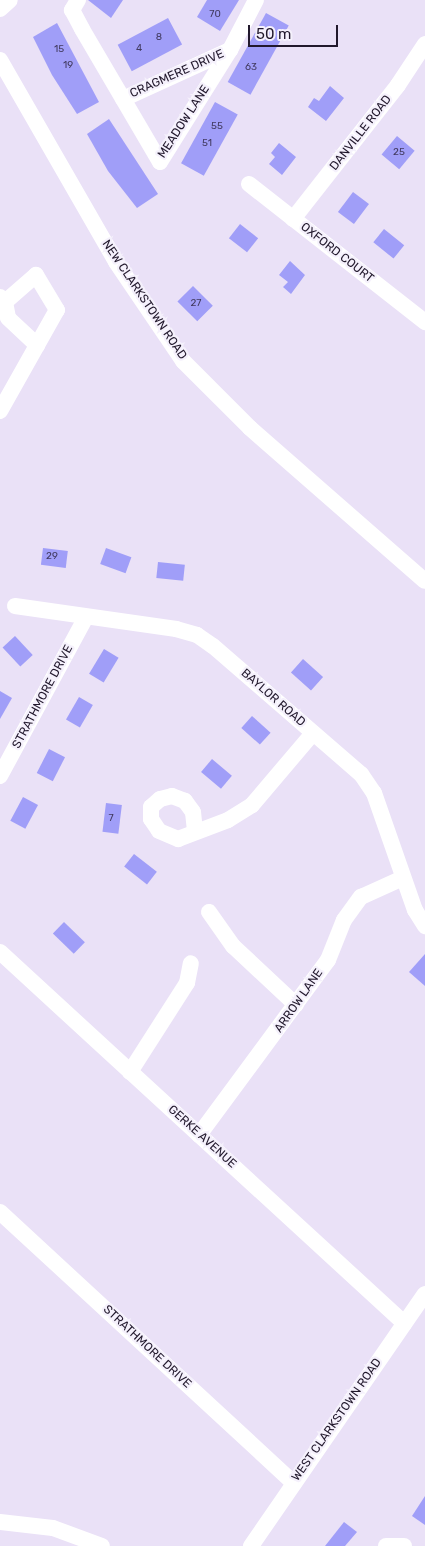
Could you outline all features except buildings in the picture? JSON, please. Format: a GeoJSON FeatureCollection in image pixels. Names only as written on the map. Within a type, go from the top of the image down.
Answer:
{"type":"FeatureCollection","features":[{"type":"Feature","properties":{"kind":"street"},"geometry":{"type":"LineString","coordinates":[[0,9],[10,0]]}},
{"type":"Feature","properties":{"kind":"street","name":"MEADOW LANE"},"geometry":{"type":"LineString","coordinates":[[78,0],[72,10],[160,162],[230,50],[256,0]]}},
{"type":"Feature","properties":{"kind":"street","name":"DANVILLE ROAD"},"geometry":{"type":"LineString","coordinates":[[294,219],[398,86],[425,44]]}},
{"type":"Feature","properties":{"kind":"street","name":"CRAGMERE DRIVE"},"geometry":{"type":"LineString","coordinates":[[123,99],[230,50]]}},
{"type":"Feature","properties":{"kind":"street","name":"NEW CLARKSTOWN ROAD"},"geometry":{"type":"LineString","coordinates":[[0,60],[116,262],[183,361],[250,428],[425,581]]}},
{"type":"Feature","properties":{"kind":"street","name":"OXFORD COURT"},"geometry":{"type":"LineString","coordinates":[[249,184],[425,322]]}},
{"type":"Feature","properties":{"kind":"street"},"geometry":{"type":"LineString","coordinates":[[0,411],[57,310],[36,275],[2,299],[8,318],[37,345]]}},
{"type":"Feature","properties":{"kind":"street","name":"BAYLOR ROAD"},"geometry":{"type":"LineString","coordinates":[[15,606],[197,634],[361,774],[374,793],[403,878],[425,926]]}},
{"type":"Feature","properties":{"kind":"street","name":"STRATHMORE DRIVE"},"geometry":{"type":"LineString","coordinates":[[0,776],[86,617]]}},
{"type":"Feature","properties":{"kind":"street"},"geometry":{"type":"LineString","coordinates":[[195,831],[228,820],[252,805],[313,733]]}},
{"type":"Feature","properties":{"kind":"street","name":"ARROW LANE"},"geometry":{"type":"LineString","coordinates":[[199,1135],[328,960],[344,920],[361,897],[403,878]]}},
{"type":"Feature","properties":{"kind":"street"},"geometry":{"type":"LineString","coordinates":[[209,912],[233,946],[296,1005]]}},
{"type":"Feature","properties":{"kind":"street","name":"GERKE AVENUE"},"geometry":{"type":"LineString","coordinates":[[0,952],[404,1323]]}},
{"type":"Feature","properties":{"kind":"street"},"geometry":{"type":"LineString","coordinates":[[130,1072],[187,983],[191,963]]}},
{"type":"Feature","properties":{"kind":"street","name":"STRATHMORE DRIVE"},"geometry":{"type":"LineString","coordinates":[[0,1212],[294,1483]]}},
{"type":"Feature","properties":{"kind":"street","name":"WEST CLARKSTOWN ROAD"},"geometry":{"type":"LineString","coordinates":[[251,1546],[425,1294]]}},
{"type":"Feature","properties":{"kind":"street"},"geometry":{"type":"LineString","coordinates":[[0,1522],[52,1528],[102,1546]]}},
{"type":"Feature","properties":{"kind":"street"},"geometry":{"type":"LineString","coordinates":[[386,1546],[404,1546]]}}]}
